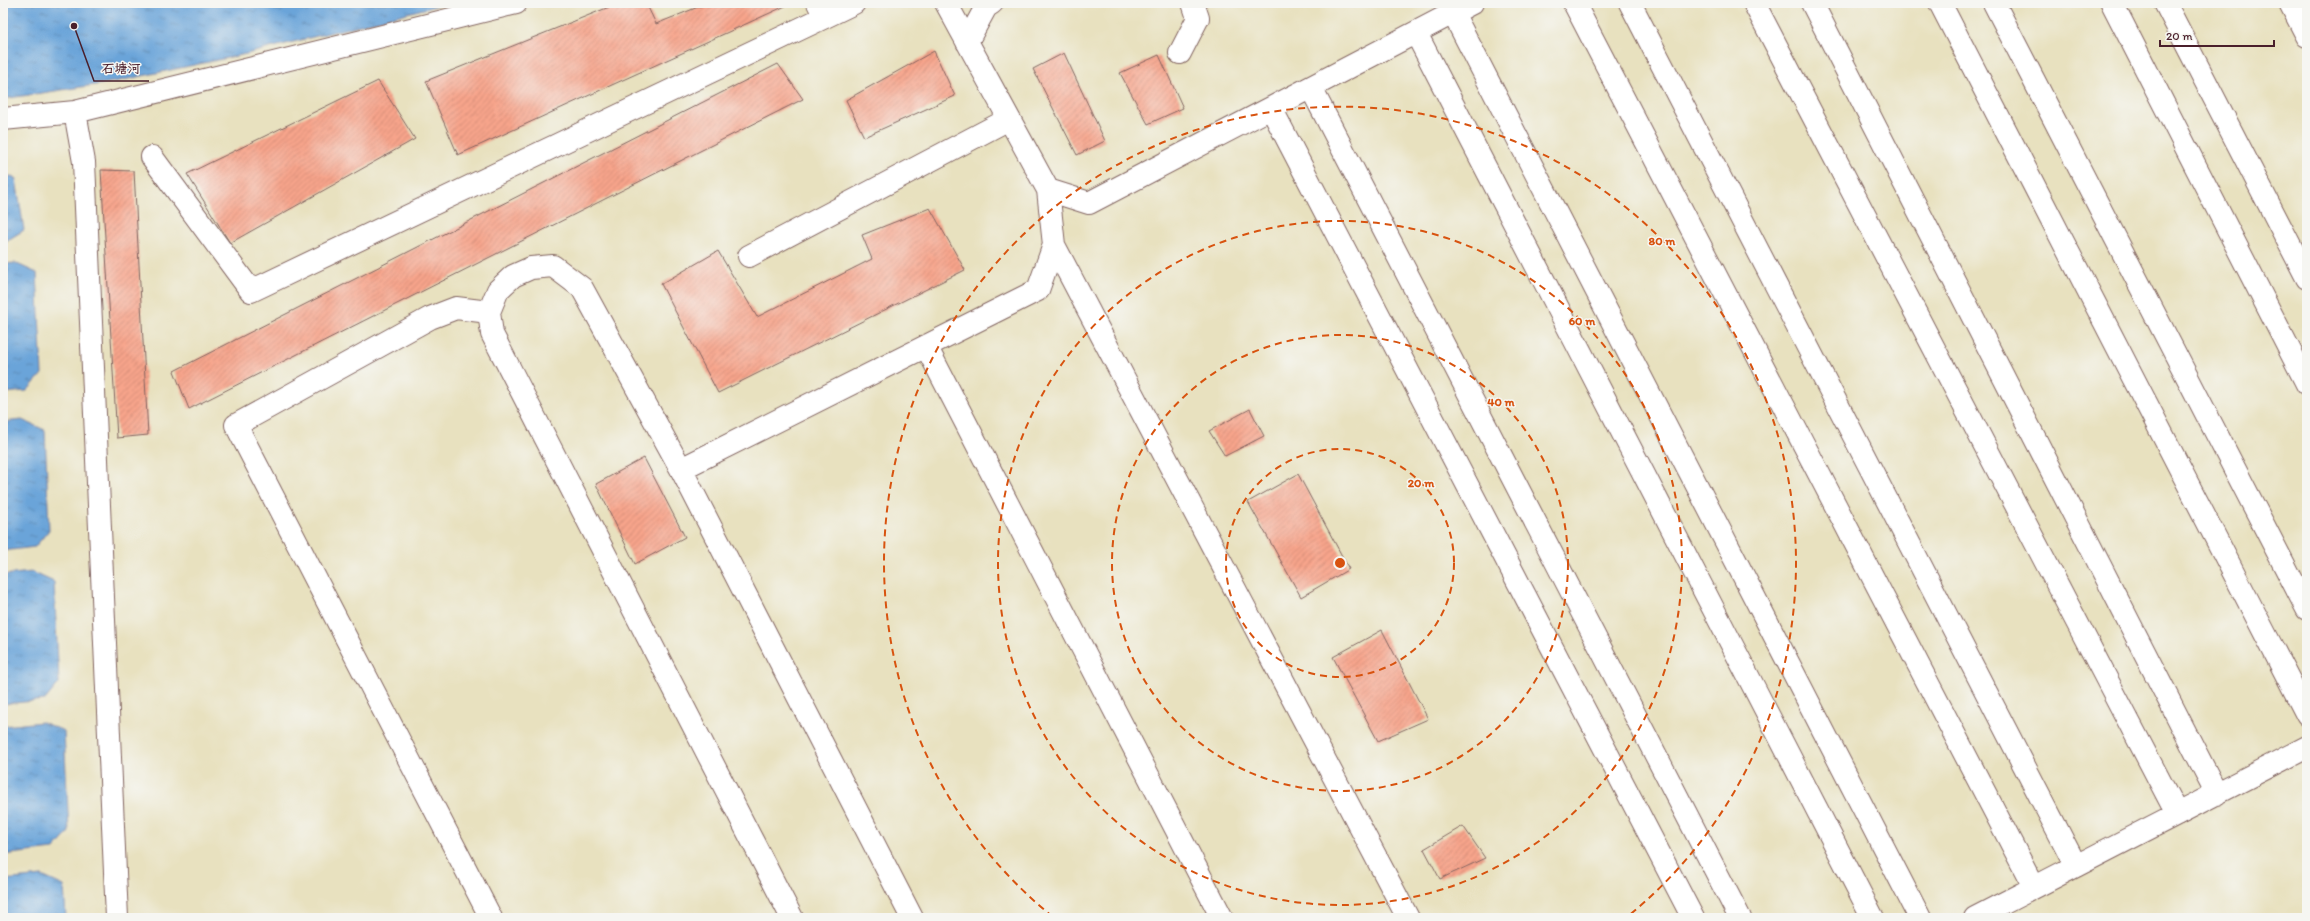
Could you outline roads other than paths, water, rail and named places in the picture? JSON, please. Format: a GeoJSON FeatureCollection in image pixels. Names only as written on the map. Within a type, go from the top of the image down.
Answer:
{"type":"FeatureCollection","features":[{"type":"Feature","properties":{"kind":"street"},"geometry":{"type":"LineString","coordinates":[[3,119],[75,112],[516,3]]}},
{"type":"Feature","properties":{"kind":"street"},"geometry":{"type":"LineString","coordinates":[[152,157],[252,291],[821,10],[854,3]]}},
{"type":"Feature","properties":{"kind":"street"},"geometry":{"type":"LineString","coordinates":[[946,3],[1048,190],[1054,245],[1408,918]]}},
{"type":"Feature","properties":{"kind":"street"},"geometry":{"type":"LineString","coordinates":[[967,42],[986,8],[992,3]]}},
{"type":"Feature","properties":{"kind":"street"},"geometry":{"type":"LineString","coordinates":[[1180,53],[1198,18],[1193,3]]}},
{"type":"Feature","properties":{"kind":"street"},"geometry":{"type":"LineString","coordinates":[[1048,190],[1089,203],[1472,3]]}},
{"type":"Feature","properties":{"kind":"street"},"geometry":{"type":"LineString","coordinates":[[1574,3],[2034,887]]}},
{"type":"Feature","properties":{"kind":"street"},"geometry":{"type":"LineString","coordinates":[[1630,3],[2076,866]]}},
{"type":"Feature","properties":{"kind":"street"},"geometry":{"type":"LineString","coordinates":[[1754,3],[2177,814]]}},
{"type":"Feature","properties":{"kind":"street"},"geometry":{"type":"LineString","coordinates":[[1812,3],[2217,794]]}},
{"type":"Feature","properties":{"kind":"street"},"geometry":{"type":"LineString","coordinates":[[1940,3],[2307,715]]}},
{"type":"Feature","properties":{"kind":"street"},"geometry":{"type":"LineString","coordinates":[[1994,3],[2307,609]]}},
{"type":"Feature","properties":{"kind":"street"},"geometry":{"type":"LineString","coordinates":[[2112,3],[2307,384]]}},
{"type":"Feature","properties":{"kind":"street"},"geometry":{"type":"LineString","coordinates":[[2165,3],[2307,278]]}},
{"type":"Feature","properties":{"kind":"street"},"geometry":{"type":"LineString","coordinates":[[2290,3],[2307,36]]}},
{"type":"Feature","properties":{"kind":"street"},"geometry":{"type":"LineString","coordinates":[[1453,13],[1920,918]]}},
{"type":"Feature","properties":{"kind":"street"},"geometry":{"type":"LineString","coordinates":[[1416,33],[1873,918]]}},
{"type":"Feature","properties":{"kind":"street"},"geometry":{"type":"LineString","coordinates":[[1311,88],[1740,918]]}},
{"type":"Feature","properties":{"kind":"street"},"geometry":{"type":"LineString","coordinates":[[1271,108],[1693,918]]}},
{"type":"Feature","properties":{"kind":"street"},"geometry":{"type":"LineString","coordinates":[[75,112],[84,162],[117,918]]}},
{"type":"Feature","properties":{"kind":"street"},"geometry":{"type":"LineString","coordinates":[[749,256],[1009,119]]}},
{"type":"Feature","properties":{"kind":"street"},"geometry":{"type":"LineString","coordinates":[[681,468],[1038,290],[1054,245]]}},
{"type":"Feature","properties":{"kind":"street"},"geometry":{"type":"LineString","coordinates":[[792,918],[492,334],[489,312],[498,290],[513,276],[531,268],[553,266],[582,288],[681,468],[912,918]]}},
{"type":"Feature","properties":{"kind":"street"},"geometry":{"type":"LineString","coordinates":[[489,312],[456,308],[430,318],[236,425],[491,918]]}},
{"type":"Feature","properties":{"kind":"street"},"geometry":{"type":"LineString","coordinates":[[926,346],[1222,918]]}},
{"type":"Feature","properties":{"kind":"street"},"geometry":{"type":"LineString","coordinates":[[1975,918],[2307,748]]}},
{"type":"Feature","properties":{"kind":"water"},"geometry":{"type":"Polygon","coordinates":[[[3,3],[447,3],[246,54],[114,82],[3,99],[3,3]]]}},
{"type":"Feature","properties":{"kind":"water"},"geometry":{"type":"Polygon","coordinates":[[[3,173],[16,179],[24,230],[3,243],[3,173]]]}},
{"type":"Feature","properties":{"kind":"water"},"geometry":{"type":"Polygon","coordinates":[[[15,263],[37,273],[42,374],[27,391],[3,393],[3,264],[15,263]]]}},
{"type":"Feature","properties":{"kind":"water"},"geometry":{"type":"Polygon","coordinates":[[[22,420],[45,430],[49,530],[35,547],[3,551],[3,422],[22,420]]]}},
{"type":"Feature","properties":{"kind":"water"},"geometry":{"type":"Polygon","coordinates":[[[32,572],[54,582],[59,683],[45,700],[3,704],[3,575],[32,572]]]}},
{"type":"Feature","properties":{"kind":"water"},"geometry":{"type":"Polygon","coordinates":[[[42,722],[64,731],[69,832],[54,849],[3,855],[3,726],[42,722]]]}},
{"type":"Feature","properties":{"kind":"water"},"geometry":{"type":"Polygon","coordinates":[[[42,876],[64,886],[66,918],[3,918],[3,880],[42,876]]]}},
{"type":"Feature","properties":{"kind":"place","name":"石塘河"},"geometry":{"type":"Point","coordinates":[74,26]}}]}
